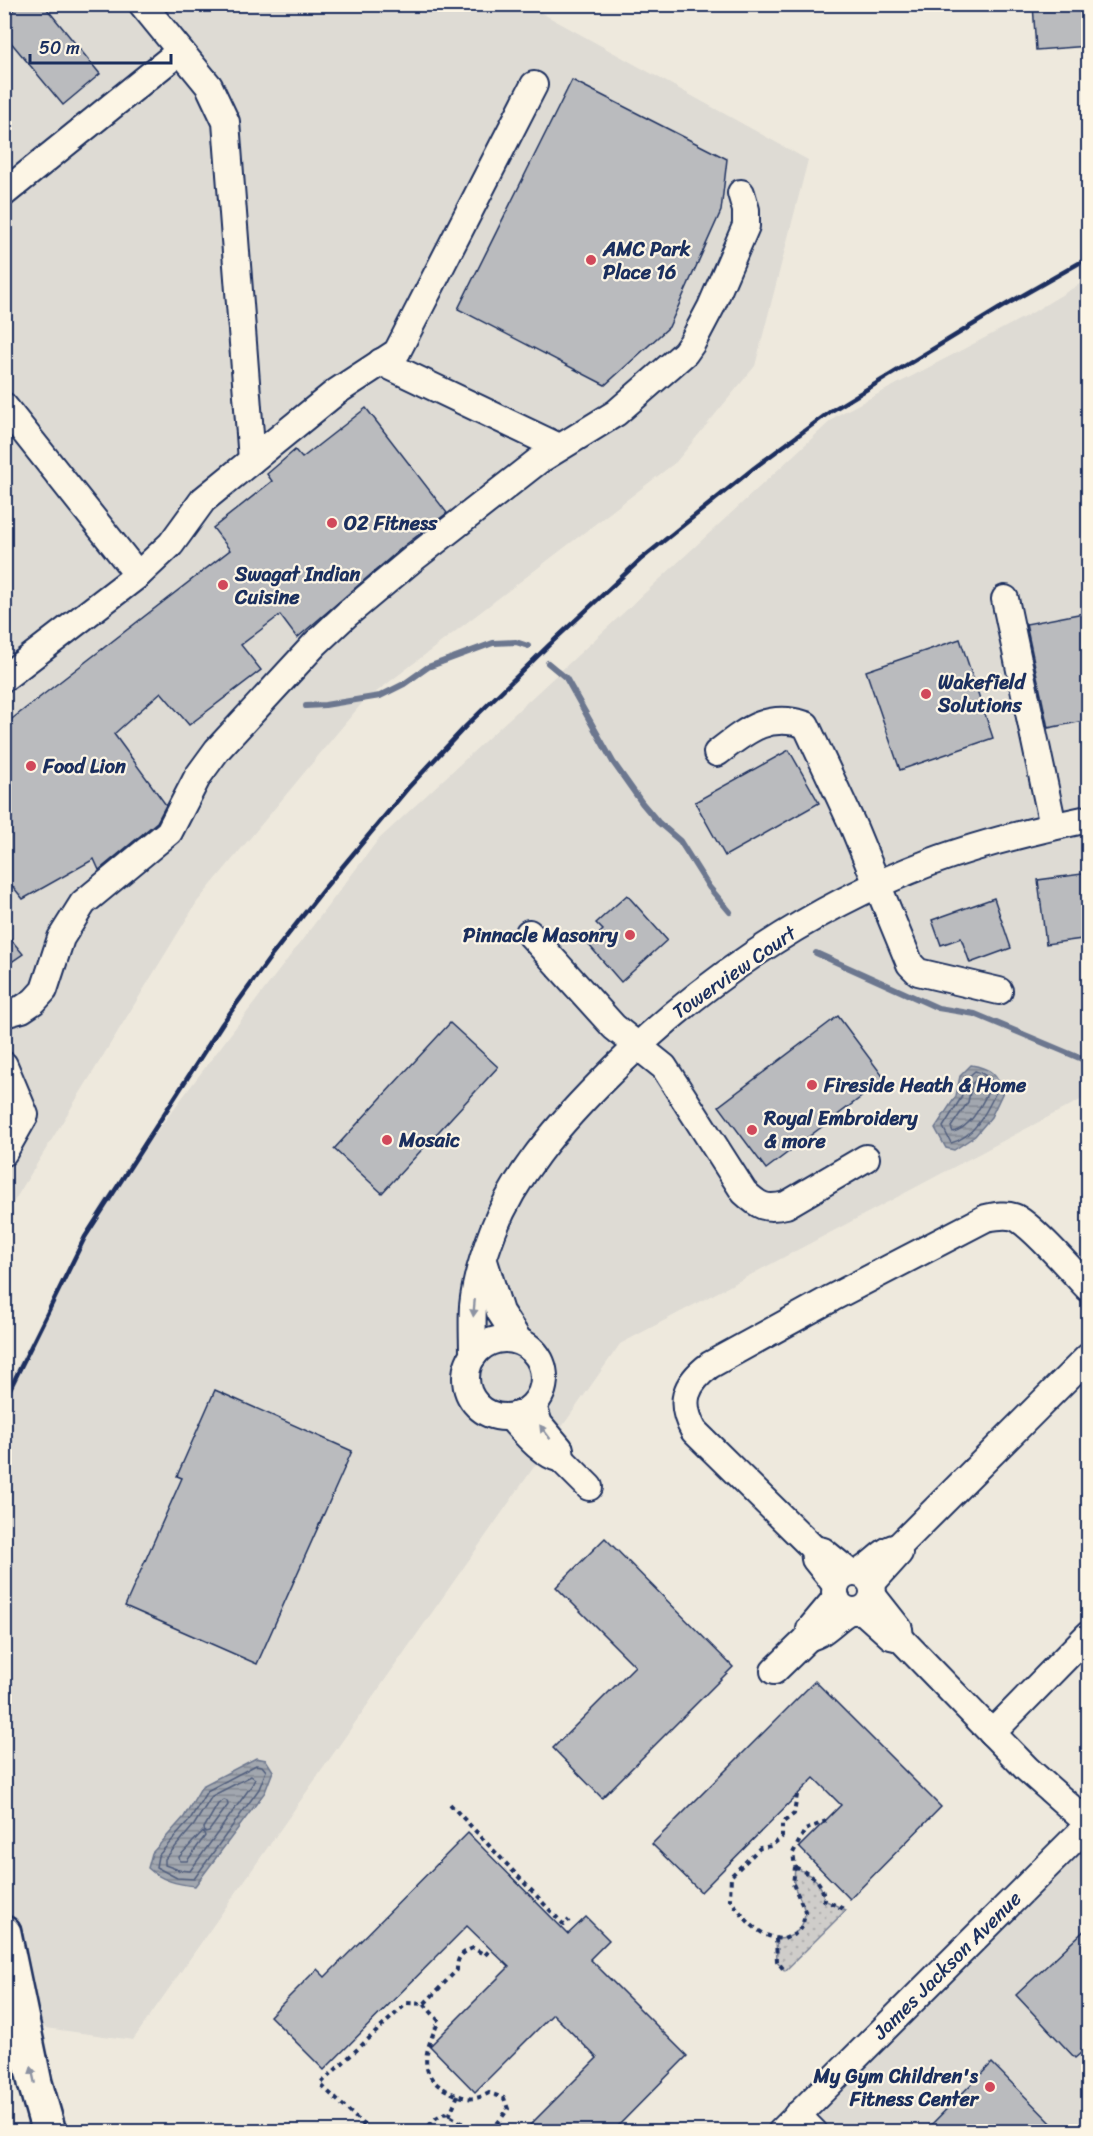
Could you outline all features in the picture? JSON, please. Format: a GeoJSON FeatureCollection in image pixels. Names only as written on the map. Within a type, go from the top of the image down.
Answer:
{"type":"FeatureCollection","features":[{"type":"Feature","properties":{"kind":"main road"},"geometry":{"type":"LineString","coordinates":[[4,1933],[34,2083],[50,2132]]}},
{"type":"Feature","properties":{"kind":"street"},"geometry":{"type":"LineString","coordinates":[[142,4],[209,86],[226,122],[252,460]]}},
{"type":"Feature","properties":{"kind":"street"},"geometry":{"type":"LineString","coordinates":[[4,193],[180,51]]}},
{"type":"Feature","properties":{"kind":"street"},"geometry":{"type":"LineString","coordinates":[[4,678],[138,575],[171,543],[203,500],[336,392],[397,352],[534,85]]}},
{"type":"Feature","properties":{"kind":"street"},"geometry":{"type":"LineString","coordinates":[[4,1014],[22,1009],[44,990],[61,938],[83,903],[169,832],[198,776],[217,750],[315,644],[414,558],[559,447],[616,413],[676,362],[692,343],[711,307],[746,226],[746,210],[741,193]]}},
{"type":"Feature","properties":{"kind":"street"},"geometry":{"type":"LineString","coordinates":[[381,362],[559,447]]}},
{"type":"Feature","properties":{"kind":"street"},"geometry":{"type":"LineString","coordinates":[[4,406],[138,575]]}},
{"type":"Feature","properties":{"kind":"street"},"geometry":{"type":"LineString","coordinates":[[1005,599],[1053,826]]}},
{"type":"Feature","properties":{"kind":"street"},"geometry":{"type":"LineString","coordinates":[[717,753],[752,727],[777,720],[795,721],[806,725],[854,828],[910,964],[918,972],[999,991]]}},
{"type":"Feature","properties":{"kind":"street","name":"Towerview Court"},"geometry":{"type":"LineString","coordinates":[[473,1356],[473,1304],[483,1261],[504,1205],[549,1140],[637,1045],[701,991],[814,916],[931,862],[983,845],[1089,819]]}},
{"type":"Feature","properties":{"kind":"street"},"geometry":{"type":"LineString","coordinates":[[529,933],[614,1027],[664,1067],[744,1192],[756,1204],[771,1208],[786,1205],[866,1158]]}},
{"type":"Feature","properties":{"kind":"street"},"geometry":{"type":"LineString","coordinates":[[4,1065],[25,1115],[4,1152]]}},
{"type":"Feature","properties":{"kind":"street"},"geometry":{"type":"LineString","coordinates":[[1089,1288],[1028,1226],[1016,1218],[1003,1215],[986,1218],[710,1365],[696,1376],[687,1389],[684,1405],[687,1419],[694,1431],[814,1549],[823,1551],[891,1636],[900,1638],[1027,1769],[1089,1824]]}},
{"type":"Feature","properties":{"kind":"street"},"geometry":{"type":"LineString","coordinates":[[483,1261],[500,1312],[519,1341]]}},
{"type":"Feature","properties":{"kind":"street"},"geometry":{"type":"LineString","coordinates":[[506,1339],[519,1341],[530,1348],[538,1358],[543,1370],[544,1383],[533,1406],[510,1417],[497,1417],[485,1412],[471,1398],[466,1380],[467,1367],[482,1346],[506,1339]]}},
{"type":"Feature","properties":{"kind":"street"},"geometry":{"type":"LineString","coordinates":[[774,1671],[809,1637],[810,1629],[829,1608],[854,1591],[868,1568],[892,1548],[898,1547],[1089,1357]]}},
{"type":"Feature","properties":{"kind":"street"},"geometry":{"type":"LineString","coordinates":[[533,1406],[539,1424],[560,1449],[561,1459]]}},
{"type":"Feature","properties":{"kind":"street"},"geometry":{"type":"LineString","coordinates":[[510,1417],[539,1446],[553,1457],[561,1459],[589,1487]]}},
{"type":"Feature","properties":{"kind":"street"},"geometry":{"type":"LineString","coordinates":[[992,1733],[1089,1635]]}},
{"type":"Feature","properties":{"kind":"street","name":"James Jackson Avenue"},"geometry":{"type":"LineString","coordinates":[[797,2126],[1089,1824]]}},
{"type":"Feature","properties":{"kind":"path"},"geometry":{"type":"LineString","coordinates":[[797,1795],[794,1814],[782,1823],[782,1837],[771,1846],[760,1848],[731,1876],[730,1899],[745,1920],[765,1935],[784,1940],[796,1933],[803,1924],[805,1911],[793,1884],[795,1867],[793,1853],[804,1830],[826,1821]]}},
{"type":"Feature","properties":{"kind":"path"},"geometry":{"type":"LineString","coordinates":[[450,1804],[564,1924],[569,1920]]}},
{"type":"Feature","properties":{"kind":"path"},"geometry":{"type":"LineString","coordinates":[[795,1867],[812,1876],[823,1888],[824,1900],[846,1910]]}},
{"type":"Feature","properties":{"kind":"path"},"geometry":{"type":"LineString","coordinates":[[776,1939],[777,1961],[785,1971]]}},
{"type":"Feature","properties":{"kind":"path"},"geometry":{"type":"LineString","coordinates":[[424,2004],[457,1970],[457,1960],[463,1952],[472,1947],[485,1956],[490,1949]]}},
{"type":"Feature","properties":{"kind":"path"},"geometry":{"type":"LineString","coordinates":[[371,2132],[320,2084],[407,2003],[424,2004],[439,2021],[427,2047],[428,2075],[441,2088],[476,2099],[489,2093],[504,2098],[508,2109],[498,2123],[484,2132]]}},
{"type":"Feature","properties":{"kind":"path"},"geometry":{"type":"LineString","coordinates":[[449,2116],[458,2095]]}},
{"type":"Feature","properties":{"kind":"path"},"geometry":{"type":"LineString","coordinates":[[423,2132],[436,2118],[445,2113],[477,2132]]}},
{"type":"Feature","properties":{"kind":"shaded area"},"geometry":{"type":"Polygon","coordinates":[[[5,5],[527,5],[808,160],[755,366],[676,462],[362,703],[197,902],[5,1216],[5,5]]]}},
{"type":"Feature","properties":{"kind":"shaded area"},"geometry":{"type":"Polygon","coordinates":[[[1088,279],[1088,1098],[1086,1097],[620,1344],[133,2040],[38,2027],[5,2044],[5,1390],[103,1202],[378,840],[836,416],[1030,314],[1088,279]]]}},
{"type":"Feature","properties":{"kind":"shaded area"},"geometry":{"type":"Polygon","coordinates":[[[1088,1836],[1088,2131],[798,2131],[1088,1836]]]}},
{"type":"Feature","properties":{"kind":"shaded area"},"geometry":{"type":"Polygon","coordinates":[[[795,1867],[815,1879],[821,1888],[824,1900],[846,1910],[785,1971],[777,1961],[776,1939],[788,1937],[798,1931],[805,1915],[794,1886],[795,1867]]]}},
{"type":"Feature","properties":{"kind":"water"},"geometry":{"type":"Polygon","coordinates":[[[971,1065],[992,1073],[1003,1092],[991,1117],[975,1136],[954,1150],[946,1148],[935,1128],[956,1096],[960,1076],[971,1065]]]}},
{"type":"Feature","properties":{"kind":"water"},"geometry":{"type":"Polygon","coordinates":[[[256,1758],[266,1760],[273,1771],[265,1792],[195,1886],[170,1881],[148,1868],[152,1853],[184,1817],[202,1786],[256,1758]]]}},
{"type":"Feature","properties":{"kind":"building"},"geometry":{"type":"Polygon","coordinates":[[[20,4],[43,4],[100,74],[63,105],[4,34],[4,18],[20,4]]]}},
{"type":"Feature","properties":{"kind":"building"},"geometry":{"type":"Polygon","coordinates":[[[1033,4],[1089,4],[1089,46],[1036,50],[1033,4]]]}},
{"type":"Feature","properties":{"kind":"building","name":"AMC Park Place 16"},"geometry":{"type":"Polygon","coordinates":[[[572,80],[727,159],[721,211],[669,327],[605,385],[458,309],[572,80]]]}},
{"type":"Feature","properties":{"kind":"building"},"geometry":{"type":"Polygon","coordinates":[[[366,408],[447,513],[404,546],[297,638],[280,615],[241,645],[261,670],[189,725],[161,692],[114,734],[166,805],[157,822],[99,870],[94,859],[23,899],[4,876],[4,725],[230,550],[213,528],[272,481],[267,474],[295,450],[302,458],[366,408]]]}},
{"type":"Feature","properties":{"kind":"building"},"geometry":{"type":"Polygon","coordinates":[[[1089,612],[1089,720],[1048,728],[1026,624],[1089,612]]]}},
{"type":"Feature","properties":{"kind":"building","name":"Wakefield Solutions"},"geometry":{"type":"Polygon","coordinates":[[[960,639],[993,738],[900,770],[866,671],[960,639]]]}},
{"type":"Feature","properties":{"kind":"building"},"geometry":{"type":"Polygon","coordinates":[[[789,750],[819,803],[725,856],[695,802],[789,750]]]}},
{"type":"Feature","properties":{"kind":"building"},"geometry":{"type":"Polygon","coordinates":[[[1089,873],[1089,938],[1046,944],[1038,880],[1089,873]]]}},
{"type":"Feature","properties":{"kind":"building","name":"Pinnacle Masonry"},"geometry":{"type":"Polygon","coordinates":[[[627,895],[667,940],[621,982],[588,944],[603,930],[596,923],[627,895]]]}},
{"type":"Feature","properties":{"kind":"building"},"geometry":{"type":"Polygon","coordinates":[[[994,898],[1011,948],[970,963],[961,938],[941,945],[932,920],[994,898]]]}},
{"type":"Feature","properties":{"kind":"building"},"geometry":{"type":"Polygon","coordinates":[[[4,931],[23,954],[4,967],[4,931]]]}},
{"type":"Feature","properties":{"kind":"building"},"geometry":{"type":"Polygon","coordinates":[[[838,1016],[885,1079],[766,1169],[719,1106],[838,1016]]]}},
{"type":"Feature","properties":{"kind":"building"},"geometry":{"type":"Polygon","coordinates":[[[450,1023],[498,1067],[382,1193],[334,1149],[450,1023]]]}},
{"type":"Feature","properties":{"kind":"building"},"geometry":{"type":"Polygon","coordinates":[[[215,1390],[352,1451],[257,1664],[125,1606],[182,1478],[177,1476],[215,1390]]]}},
{"type":"Feature","properties":{"kind":"building"},"geometry":{"type":"Polygon","coordinates":[[[605,1538],[733,1667],[602,1798],[553,1748],[635,1666],[556,1587],[605,1538]]]}},
{"type":"Feature","properties":{"kind":"building"},"geometry":{"type":"Polygon","coordinates":[[[815,1681],[941,1807],[850,1899],[799,1847],[841,1805],[814,1778],[701,1892],[652,1844],[815,1681]]]}},
{"type":"Feature","properties":{"kind":"building"},"geometry":{"type":"Polygon","coordinates":[[[468,1833],[568,1934],[586,1917],[609,1940],[590,1959],[687,2056],[612,2132],[523,2132],[597,2058],[553,2014],[475,2092],[430,2046],[509,1967],[467,1926],[324,2070],[270,2016],[317,1969],[325,1977],[468,1833]]]}},
{"type":"Feature","properties":{"kind":"building"},"geometry":{"type":"Polygon","coordinates":[[[1089,1926],[1089,2046],[1075,2058],[1016,1995],[1089,1926]]]}},
{"type":"Feature","properties":{"kind":"building"},"geometry":{"type":"Polygon","coordinates":[[[992,2063],[1060,2132],[924,2132],[992,2063]]]}},
{"type":"Feature","properties":{"kind":"waterway"},"geometry":{"type":"LineString","coordinates":[[306,706],[380,696],[404,684],[428,667],[493,643],[516,642],[528,646]]}},
{"type":"Feature","properties":{"kind":"waterway"},"geometry":{"type":"LineString","coordinates":[[548,663],[566,678],[613,762],[642,803],[658,822],[680,841],[709,887],[730,912]]}},
{"type":"Feature","properties":{"kind":"waterway"},"geometry":{"type":"LineString","coordinates":[[816,953],[938,1008],[975,1014],[1082,1059],[1088,1066]]}},
{"type":"Feature","properties":{"kind":"railway"},"geometry":{"type":"LineString","coordinates":[[4,1401],[85,1237],[222,1024],[323,890],[408,788],[466,726],[640,560],[754,468],[831,411],[1002,307],[1088,258]]}},
{"type":"Feature","properties":{"kind":"place","name":"AMC Park Place 16"},"geometry":{"type":"Point","coordinates":[591,260]}},
{"type":"Feature","properties":{"kind":"place","name":"O2 Fitness"},"geometry":{"type":"Point","coordinates":[332,523]}},
{"type":"Feature","properties":{"kind":"place","name":"Swagat Indian Cuisine"},"geometry":{"type":"Point","coordinates":[223,585]}},
{"type":"Feature","properties":{"kind":"place","name":"Wakefield Solutions"},"geometry":{"type":"Point","coordinates":[926,694]}},
{"type":"Feature","properties":{"kind":"place","name":"Food Lion"},"geometry":{"type":"Point","coordinates":[31,766]}},
{"type":"Feature","properties":{"kind":"place","name":"Pinnacle Masonry"},"geometry":{"type":"Point","coordinates":[630,935]}},
{"type":"Feature","properties":{"kind":"place","name":"Fireside Heath & Home"},"geometry":{"type":"Point","coordinates":[812,1085]}},
{"type":"Feature","properties":{"kind":"place","name":"Royal Embroidery & more"},"geometry":{"type":"Point","coordinates":[752,1130]}},
{"type":"Feature","properties":{"kind":"place","name":"Mosaic"},"geometry":{"type":"Point","coordinates":[387,1140]}},
{"type":"Feature","properties":{"kind":"place","name":"My Gym Children's Fitness Center"},"geometry":{"type":"Point","coordinates":[990,2087]}}]}
